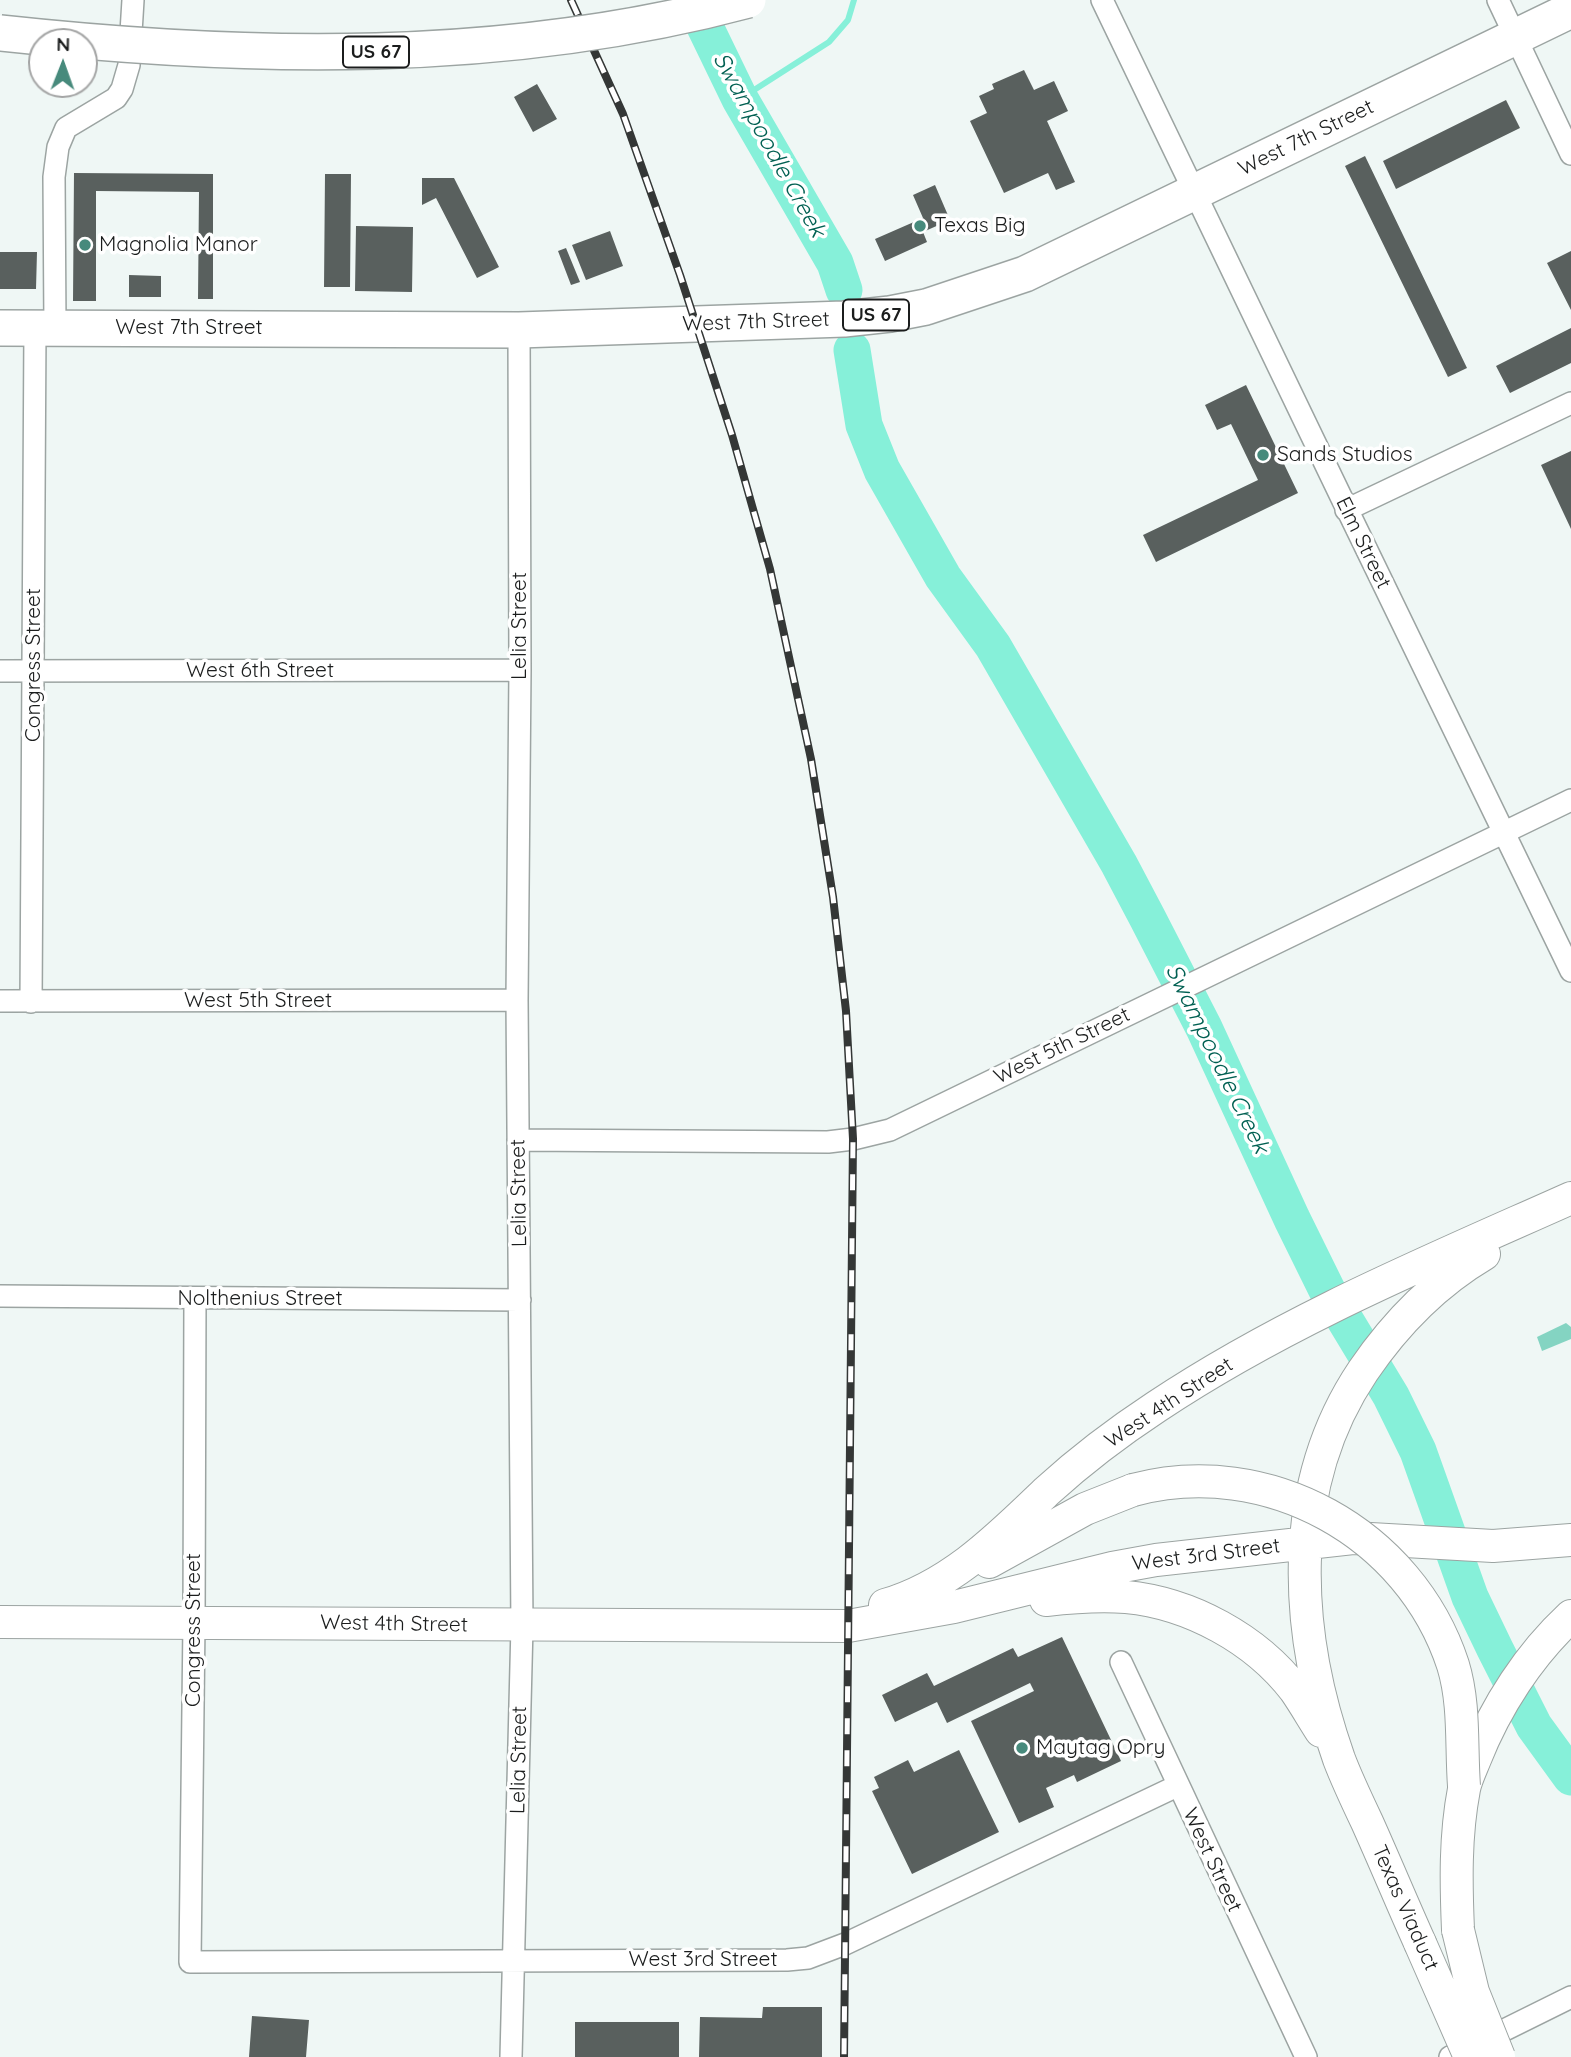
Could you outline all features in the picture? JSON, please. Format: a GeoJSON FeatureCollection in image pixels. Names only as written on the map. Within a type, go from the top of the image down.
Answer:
{"type":"FeatureCollection","features":[{"type":"Feature","properties":{"kind":"main road","name":"US 67"},"geometry":{"type":"LineString","coordinates":[[0,33],[215,50],[392,52],[533,41],[692,15],[748,0]]}},
{"type":"Feature","properties":{"kind":"main road","name":"West 7th Street"},"geometry":{"type":"LineString","coordinates":[[0,328],[519,330],[822,320],[902,312],[969,294],[1025,274],[1571,10]]}},
{"type":"Feature","properties":{"kind":"main road","name":"West 4th Street"},"geometry":{"type":"LineString","coordinates":[[788,1626],[876,1607],[928,1590],[1002,1535],[1066,1475],[1132,1423],[1205,1376],[1366,1291],[1561,1203]]}},
{"type":"Feature","properties":{"kind":"main road"},"geometry":{"type":"LineString","coordinates":[[1339,1759],[1308,1640],[1304,1572],[1305,1543],[1314,1482],[1337,1417],[1373,1357],[1405,1318],[1448,1278],[1561,1203]]}},
{"type":"Feature","properties":{"kind":"main road"},"geometry":{"type":"LineString","coordinates":[[928,1590],[970,1573],[1085,1510],[1133,1490],[1185,1480],[1226,1481],[1287,1496],[1319,1510],[1354,1531],[1388,1559],[1428,1612],[1454,1668],[1462,1709],[1464,1786]]}},
{"type":"Feature","properties":{"kind":"main road","name":"West 3rd Street"},"geometry":{"type":"LineString","coordinates":[[848,1626],[954,1607],[1112,1568],[1156,1560],[1353,1538],[1515,1545],[1571,1540]]}},
{"type":"Feature","properties":{"kind":"main road"},"geometry":{"type":"LineString","coordinates":[[954,1607],[1103,1596],[1152,1601],[1192,1614],[1232,1634],[1273,1667],[1294,1690],[1339,1759]]}},
{"type":"Feature","properties":{"kind":"main road"},"geometry":{"type":"LineString","coordinates":[[1464,1786],[1491,1723],[1508,1695],[1540,1649],[1571,1616]]}},
{"type":"Feature","properties":{"kind":"main road","name":"West 4th Street"},"geometry":{"type":"LineString","coordinates":[[0,1622],[848,1626]]}},
{"type":"Feature","properties":{"kind":"main road","name":"Texas Viaduct"},"geometry":{"type":"LineString","coordinates":[[1339,1759],[1470,2057]]}},
{"type":"Feature","properties":{"kind":"main road","name":"Texas Viaduct"},"geometry":{"type":"LineString","coordinates":[[1464,1786],[1457,1854],[1458,1930],[1472,1992],[1499,2057]]}},
{"type":"Feature","properties":{"kind":"street","name":"Congress Street"},"geometry":{"type":"LineString","coordinates":[[31,1002],[34,671],[45,328],[54,177],[58,147],[66,128],[116,98],[122,89],[129,65],[133,0]]}},
{"type":"Feature","properties":{"kind":"street","name":"Elm Street"},"geometry":{"type":"LineString","coordinates":[[1102,0],[1271,348],[1346,510],[1571,971]]}},
{"type":"Feature","properties":{"kind":"street"},"geometry":{"type":"LineString","coordinates":[[1498,0],[1571,154]]}},
{"type":"Feature","properties":{"kind":"street","name":"Lelia Street"},"geometry":{"type":"LineString","coordinates":[[512,2057],[522,1626],[517,1000],[519,330]]}},
{"type":"Feature","properties":{"kind":"street"},"geometry":{"type":"LineString","coordinates":[[1346,510],[1571,403]]}},
{"type":"Feature","properties":{"kind":"street","name":"West 6th Street"},"geometry":{"type":"LineString","coordinates":[[0,671],[520,670]]}},
{"type":"Feature","properties":{"kind":"street","name":"West 5th Street"},"geometry":{"type":"LineString","coordinates":[[518,1140],[828,1142],[890,1130],[1571,800]]}},
{"type":"Feature","properties":{"kind":"street","name":"West 5th Street"},"geometry":{"type":"LineString","coordinates":[[0,1001],[517,1000]]}},
{"type":"Feature","properties":{"kind":"street","name":"Nolthenius Street"},"geometry":{"type":"LineString","coordinates":[[0,1296],[520,1300]]}},
{"type":"Feature","properties":{"kind":"street","name":"Congress Street"},"geometry":{"type":"LineString","coordinates":[[190,1962],[195,1298]]}},
{"type":"Feature","properties":{"kind":"street","name":"West Street"},"geometry":{"type":"LineString","coordinates":[[1121,1662],[1306,2057]]}},
{"type":"Feature","properties":{"kind":"street","name":"West 3rd Street"},"geometry":{"type":"LineString","coordinates":[[190,1962],[808,1958],[857,1938],[1177,1786]]}},
{"type":"Feature","properties":{"kind":"street"},"geometry":{"type":"LineString","coordinates":[[1450,2057],[1571,1997]]}},
{"type":"Feature","properties":{"kind":"green space"},"geometry":{"type":"Polygon","coordinates":[[[1566,1323],[1571,1327],[1571,1339],[1542,1351],[1537,1337],[1566,1323]]]}},
{"type":"Feature","properties":{"kind":"building"},"geometry":{"type":"Polygon","coordinates":[[[1024,70],[1034,90],[1054,81],[1068,111],[1047,121],[1075,182],[1056,190],[1048,173],[1004,193],[970,121],[987,113],[979,96],[994,89],[992,84],[1024,70]]]}},
{"type":"Feature","properties":{"kind":"building"},"geometry":{"type":"Polygon","coordinates":[[[537,84],[557,119],[533,132],[514,97],[537,84]]]}},
{"type":"Feature","properties":{"kind":"building"},"geometry":{"type":"Polygon","coordinates":[[[1506,100],[1520,128],[1396,189],[1383,161],[1506,100]]]}},
{"type":"Feature","properties":{"kind":"building"},"geometry":{"type":"Polygon","coordinates":[[[1365,156],[1467,368],[1448,377],[1345,166],[1365,156]]]}},
{"type":"Feature","properties":{"kind":"building","name":"Magnolia Manor"},"geometry":{"type":"Polygon","coordinates":[[[74,173],[213,174],[213,299],[198,299],[199,192],[96,191],[96,301],[73,301],[74,173]]]}},
{"type":"Feature","properties":{"kind":"building"},"geometry":{"type":"Polygon","coordinates":[[[325,174],[351,174],[350,287],[324,287],[325,174]]]}},
{"type":"Feature","properties":{"kind":"building"},"geometry":{"type":"Polygon","coordinates":[[[422,178],[454,178],[499,267],[477,278],[436,198],[422,205],[422,178]]]}},
{"type":"Feature","properties":{"kind":"building","name":"Texas Big"},"geometry":{"type":"Polygon","coordinates":[[[935,185],[950,220],[923,232],[927,242],[885,261],[875,239],[923,218],[913,195],[935,185]]]}},
{"type":"Feature","properties":{"kind":"building"},"geometry":{"type":"Polygon","coordinates":[[[356,226],[413,227],[412,292],[355,291],[356,226]]]}},
{"type":"Feature","properties":{"kind":"building"},"geometry":{"type":"Polygon","coordinates":[[[610,231],[623,266],[586,280],[572,245],[610,231]]]}},
{"type":"Feature","properties":{"kind":"building"},"geometry":{"type":"Polygon","coordinates":[[[566,248],[580,282],[571,285],[558,251],[566,248]]]}},
{"type":"Feature","properties":{"kind":"building"},"geometry":{"type":"Polygon","coordinates":[[[1571,251],[1571,310],[1547,263],[1571,251]]]}},
{"type":"Feature","properties":{"kind":"building"},"geometry":{"type":"Polygon","coordinates":[[[0,252],[37,252],[36,289],[0,289],[0,252]]]}},
{"type":"Feature","properties":{"kind":"building"},"geometry":{"type":"Polygon","coordinates":[[[129,275],[161,276],[161,297],[129,297],[129,275]]]}},
{"type":"Feature","properties":{"kind":"building"},"geometry":{"type":"Polygon","coordinates":[[[1571,328],[1571,363],[1510,393],[1496,366],[1571,328]]]}},
{"type":"Feature","properties":{"kind":"building","name":"Sands Studios"},"geometry":{"type":"Polygon","coordinates":[[[1246,385],[1298,493],[1156,562],[1143,535],[1258,480],[1231,424],[1217,430],[1205,405],[1246,385]]]}},
{"type":"Feature","properties":{"kind":"building"},"geometry":{"type":"Polygon","coordinates":[[[1571,451],[1571,529],[1541,465],[1571,451]]]}},
{"type":"Feature","properties":{"kind":"building"},"geometry":{"type":"Polygon","coordinates":[[[1062,1637],[1121,1761],[1077,1782],[1074,1775],[1046,1788],[1054,1807],[1019,1823],[971,1721],[1034,1691],[1030,1683],[947,1723],[937,1702],[895,1722],[882,1695],[927,1673],[934,1686],[1013,1648],[1018,1657],[1062,1637]]]}},
{"type":"Feature","properties":{"kind":"building"},"geometry":{"type":"Polygon","coordinates":[[[959,1750],[999,1832],[912,1874],[872,1791],[879,1788],[874,1777],[908,1760],[914,1772],[959,1750]]]}},
{"type":"Feature","properties":{"kind":"building"},"geometry":{"type":"Polygon","coordinates":[[[763,2007],[822,2007],[822,2057],[699,2057],[700,2017],[762,2018],[763,2007]]]}},
{"type":"Feature","properties":{"kind":"building"},"geometry":{"type":"Polygon","coordinates":[[[252,2016],[309,2020],[306,2057],[249,2057],[252,2016]]]}},
{"type":"Feature","properties":{"kind":"building"},"geometry":{"type":"Polygon","coordinates":[[[575,2022],[679,2022],[679,2057],[575,2057],[575,2022]]]}},
{"type":"Feature","properties":{"kind":"waterway","name":"Swampoodle Creek"},"geometry":{"type":"LineString","coordinates":[[692,0],[740,99],[835,263],[844,290]]}},
{"type":"Feature","properties":{"kind":"waterway"},"geometry":{"type":"LineString","coordinates":[[740,99],[829,42],[848,20],[854,0]]}},
{"type":"Feature","properties":{"kind":"waterway","name":"Swampoodle Creek"},"geometry":{"type":"LineString","coordinates":[[852,350],[864,425],[882,470],[943,577],[993,646],[1148,919],[1204,1028],[1327,1290],[1391,1396],[1418,1451],[1470,1597],[1495,1649],[1534,1726],[1571,1777]]}},
{"type":"Feature","properties":{"kind":"railway"},"geometry":{"type":"LineString","coordinates":[[571,0],[623,114],[680,275],[732,435],[770,569],[811,759],[833,897],[846,1011],[853,1139],[844,2057]]}},
{"type":"Feature","properties":{"kind":"place","name":"Texas Big"},"geometry":{"type":"Point","coordinates":[920,226]}},
{"type":"Feature","properties":{"kind":"place","name":"Magnolia Manor"},"geometry":{"type":"Point","coordinates":[85,245]}},
{"type":"Feature","properties":{"kind":"place","name":"Sands Studios"},"geometry":{"type":"Point","coordinates":[1263,455]}},
{"type":"Feature","properties":{"kind":"place","name":"Maytag Opry"},"geometry":{"type":"Point","coordinates":[1022,1748]}}]}
